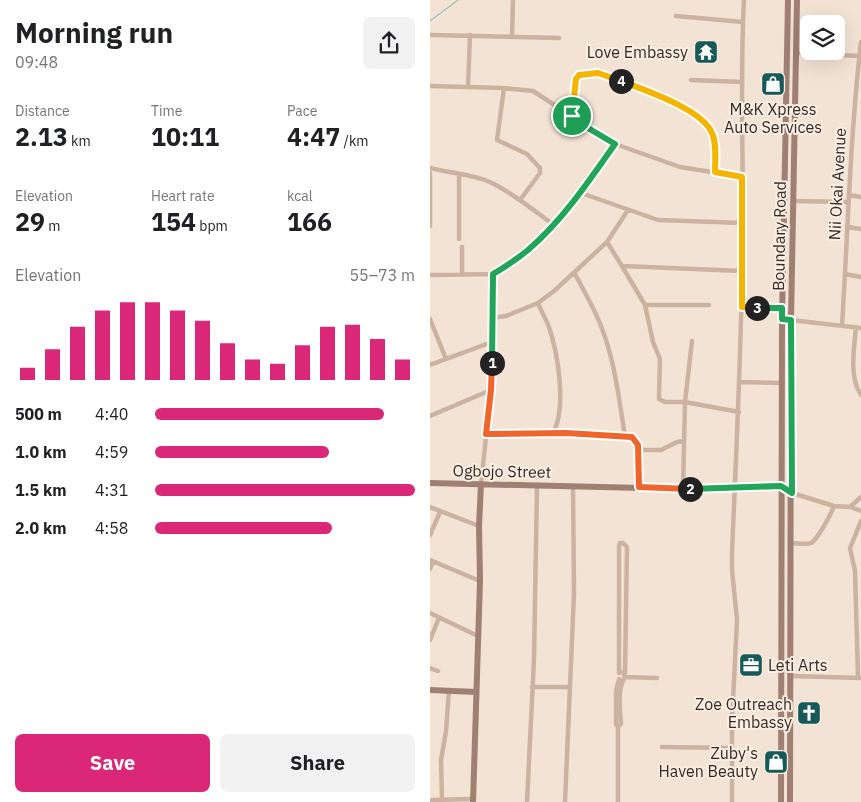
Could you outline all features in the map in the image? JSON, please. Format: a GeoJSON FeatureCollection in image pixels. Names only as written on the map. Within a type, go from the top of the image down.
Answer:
{"type":"FeatureCollection","features":[{"type":"Feature","properties":{"kind":"main road","name":"Boundary Road"},"geometry":{"type":"LineString","coordinates":[[781,802],[782,308],[788,0]]}},
{"type":"Feature","properties":{"kind":"main road","name":"Boundary Road"},"geometry":{"type":"LineString","coordinates":[[790,802],[791,320],[798,0]]}},
{"type":"Feature","properties":{"kind":"main road","name":"Ogbojo Street"},"geometry":{"type":"LineString","coordinates":[[430,483],[683,489],[781,486]]}},
{"type":"Feature","properties":{"kind":"main road"},"geometry":{"type":"LineString","coordinates":[[473,801],[481,484]]}},
{"type":"Feature","properties":{"kind":"main road"},"geometry":{"type":"LineString","coordinates":[[781,486],[792,493]]}},
{"type":"Feature","properties":{"kind":"main road"},"geometry":{"type":"LineString","coordinates":[[430,690],[476,692]]}},
{"type":"Feature","properties":{"kind":"street"},"geometry":{"type":"LineString","coordinates":[[512,36],[513,0]]}},
{"type":"Feature","properties":{"kind":"street"},"geometry":{"type":"LineString","coordinates":[[732,802],[733,691],[737,620],[732,570],[740,412],[744,0]]}},
{"type":"Feature","properties":{"kind":"street"},"geometry":{"type":"LineString","coordinates":[[676,16],[743,22]]}},
{"type":"Feature","properties":{"kind":"street"},"geometry":{"type":"LineString","coordinates":[[430,35],[559,38]]}},
{"type":"Feature","properties":{"kind":"street"},"geometry":{"type":"LineString","coordinates":[[468,87],[470,35]]}},
{"type":"Feature","properties":{"kind":"street","name":"Nii Okai Avenue"},"geometry":{"type":"LineString","coordinates":[[842,326],[851,145],[861,42]]}},
{"type":"Feature","properties":{"kind":"street"},"geometry":{"type":"LineString","coordinates":[[797,53],[859,56]]}},
{"type":"Feature","properties":{"kind":"street"},"geometry":{"type":"LineString","coordinates":[[572,116],[577,77],[591,73],[607,75],[676,103],[702,120],[712,134],[715,172]]}},
{"type":"Feature","properties":{"kind":"street"},"geometry":{"type":"LineString","coordinates":[[691,80],[742,82]]}},
{"type":"Feature","properties":{"kind":"street"},"geometry":{"type":"LineString","coordinates":[[430,86],[526,89],[538,93],[588,128],[615,144],[680,167],[742,177]]}},
{"type":"Feature","properties":{"kind":"street"},"geometry":{"type":"LineString","coordinates":[[504,88],[497,140],[527,154],[540,168],[540,173],[520,200]]}},
{"type":"Feature","properties":{"kind":"street"},"geometry":{"type":"LineString","coordinates":[[430,275],[493,274],[528,250],[554,225],[580,193],[615,144]]}},
{"type":"Feature","properties":{"kind":"street"},"geometry":{"type":"LineString","coordinates":[[430,168],[490,182],[520,200],[554,225]]}},
{"type":"Feature","properties":{"kind":"street"},"geometry":{"type":"LineString","coordinates":[[430,173],[430,226]]}},
{"type":"Feature","properties":{"kind":"street"},"geometry":{"type":"LineString","coordinates":[[458,174],[459,239]]}},
{"type":"Feature","properties":{"kind":"street"},"geometry":{"type":"LineString","coordinates":[[580,193],[658,220],[743,223]]}},
{"type":"Feature","properties":{"kind":"street"},"geometry":{"type":"LineString","coordinates":[[848,195],[861,197]]}},
{"type":"Feature","properties":{"kind":"street"},"geometry":{"type":"LineString","coordinates":[[793,201],[848,202]]}},
{"type":"Feature","properties":{"kind":"street"},"geometry":{"type":"LineString","coordinates":[[492,318],[506,316],[538,303],[575,274],[607,242],[628,210]]}},
{"type":"Feature","properties":{"kind":"street"},"geometry":{"type":"LineString","coordinates":[[848,227],[861,228]]}},
{"type":"Feature","properties":{"kind":"street"},"geometry":{"type":"LineString","coordinates":[[607,242],[645,305],[653,342],[660,360],[659,399],[665,402],[685,402],[740,412]]}},
{"type":"Feature","properties":{"kind":"street"},"geometry":{"type":"LineString","coordinates":[[462,247],[462,274]]}},
{"type":"Feature","properties":{"kind":"street"},"geometry":{"type":"LineString","coordinates":[[622,266],[742,271]]}},
{"type":"Feature","properties":{"kind":"street"},"geometry":{"type":"LineString","coordinates":[[481,484],[491,390],[493,274]]}},
{"type":"Feature","properties":{"kind":"street"},"geometry":{"type":"LineString","coordinates":[[575,274],[594,309],[607,345],[625,436]]}},
{"type":"Feature","properties":{"kind":"street"},"geometry":{"type":"LineString","coordinates":[[845,274],[861,277]]}},
{"type":"Feature","properties":{"kind":"street"},"geometry":{"type":"LineString","coordinates":[[538,303],[554,346],[560,396],[558,425],[553,433]]}},
{"type":"Feature","properties":{"kind":"street"},"geometry":{"type":"LineString","coordinates":[[645,305],[709,305]]}},
{"type":"Feature","properties":{"kind":"street"},"geometry":{"type":"LineString","coordinates":[[742,307],[782,308]]}},
{"type":"Feature","properties":{"kind":"street"},"geometry":{"type":"LineString","coordinates":[[430,319],[446,359]]}},
{"type":"Feature","properties":{"kind":"street"},"geometry":{"type":"LineString","coordinates":[[782,319],[858,328],[853,356],[855,386],[861,395]]}},
{"type":"Feature","properties":{"kind":"street"},"geometry":{"type":"LineString","coordinates":[[430,365],[492,342]]}},
{"type":"Feature","properties":{"kind":"street"},"geometry":{"type":"LineString","coordinates":[[683,489],[685,402],[692,342]]}},
{"type":"Feature","properties":{"kind":"street"},"geometry":{"type":"LineString","coordinates":[[740,382],[783,383]]}},
{"type":"Feature","properties":{"kind":"street"},"geometry":{"type":"LineString","coordinates":[[430,416],[491,390]]}},
{"type":"Feature","properties":{"kind":"street"},"geometry":{"type":"LineString","coordinates":[[558,425],[566,433]]}},
{"type":"Feature","properties":{"kind":"street"},"geometry":{"type":"LineString","coordinates":[[486,434],[566,433],[632,437],[636,440],[638,450],[639,487]]}},
{"type":"Feature","properties":{"kind":"street"},"geometry":{"type":"LineString","coordinates":[[638,450],[661,450],[677,442],[684,441]]}},
{"type":"Feature","properties":{"kind":"street"},"geometry":{"type":"LineString","coordinates":[[526,802],[536,572],[537,485]]}},
{"type":"Feature","properties":{"kind":"street"},"geometry":{"type":"LineString","coordinates":[[565,802],[574,593],[573,486]]}},
{"type":"Feature","properties":{"kind":"street"},"geometry":{"type":"LineString","coordinates":[[792,493],[834,506],[850,507],[861,511]]}},
{"type":"Feature","properties":{"kind":"street"},"geometry":{"type":"LineString","coordinates":[[850,507],[861,497]]}},
{"type":"Feature","properties":{"kind":"street"},"geometry":{"type":"LineString","coordinates":[[791,543],[809,543],[814,540],[834,506]]}},
{"type":"Feature","properties":{"kind":"street"},"geometry":{"type":"LineString","coordinates":[[430,507],[479,526]]}},
{"type":"Feature","properties":{"kind":"street"},"geometry":{"type":"LineString","coordinates":[[430,535],[440,512]]}},
{"type":"Feature","properties":{"kind":"street"},"geometry":{"type":"LineString","coordinates":[[791,676],[859,678],[856,571],[850,548],[861,521]]}},
{"type":"Feature","properties":{"kind":"street"},"geometry":{"type":"LineString","coordinates":[[618,802],[618,727],[620,724],[620,693],[622,676],[627,547],[626,544],[620,543],[622,676]]}},
{"type":"Feature","properties":{"kind":"street"},"geometry":{"type":"LineString","coordinates":[[430,568],[432,560],[480,581]]}},
{"type":"Feature","properties":{"kind":"street"},"geometry":{"type":"LineString","coordinates":[[430,613],[478,636]]}},
{"type":"Feature","properties":{"kind":"street"},"geometry":{"type":"LineString","coordinates":[[430,640],[440,618]]}},
{"type":"Feature","properties":{"kind":"street"},"geometry":{"type":"LineString","coordinates":[[430,668],[438,671]]}},
{"type":"Feature","properties":{"kind":"street"},"geometry":{"type":"LineString","coordinates":[[622,676],[657,678]]}},
{"type":"Feature","properties":{"kind":"street"},"geometry":{"type":"LineString","coordinates":[[532,687],[570,687]]}},
{"type":"Feature","properties":{"kind":"street"},"geometry":{"type":"LineString","coordinates":[[442,799],[441,760],[446,731],[449,690]]}},
{"type":"Feature","properties":{"kind":"street"},"geometry":{"type":"LineString","coordinates":[[662,747],[732,748]]}},
{"type":"Feature","properties":{"kind":"street"},"geometry":{"type":"LineString","coordinates":[[430,800],[473,801]]}},
{"type":"Feature","properties":{"kind":"waterway"},"geometry":{"type":"LineString","coordinates":[[430,21],[458,0]]}},
{"type":"Feature","properties":{"kind":"place","name":"Love Embassy"},"geometry":{"type":"Point","coordinates":[706,52]}},
{"type":"Feature","properties":{"kind":"place","name":"M&K Xpress Auto Services"},"geometry":{"type":"Point","coordinates":[773,84]}},
{"type":"Feature","properties":{"kind":"place","name":"Leti Arts"},"geometry":{"type":"Point","coordinates":[751,665]}},
{"type":"Feature","properties":{"kind":"place","name":"Zoe Outreach Embassy"},"geometry":{"type":"Point","coordinates":[809,713]}},
{"type":"Feature","properties":{"kind":"place","name":"Zuby's Haven Beauty"},"geometry":{"type":"Point","coordinates":[776,762]}},
{"type":"Feature","properties":{"kind":"route"},"geometry":{"type":"LineString","coordinates":[[591,73],[607,75],[676,103],[702,120],[712,134],[715,172],[742,177],[742,307],[782,308],[782,319],[791,320],[792,493],[781,486],[683,489],[639,487],[638,445],[632,437],[566,433],[486,434],[491,390],[493,274],[528,250],[554,225],[580,193],[615,144],[572,116],[577,77],[591,73]]}}]}
